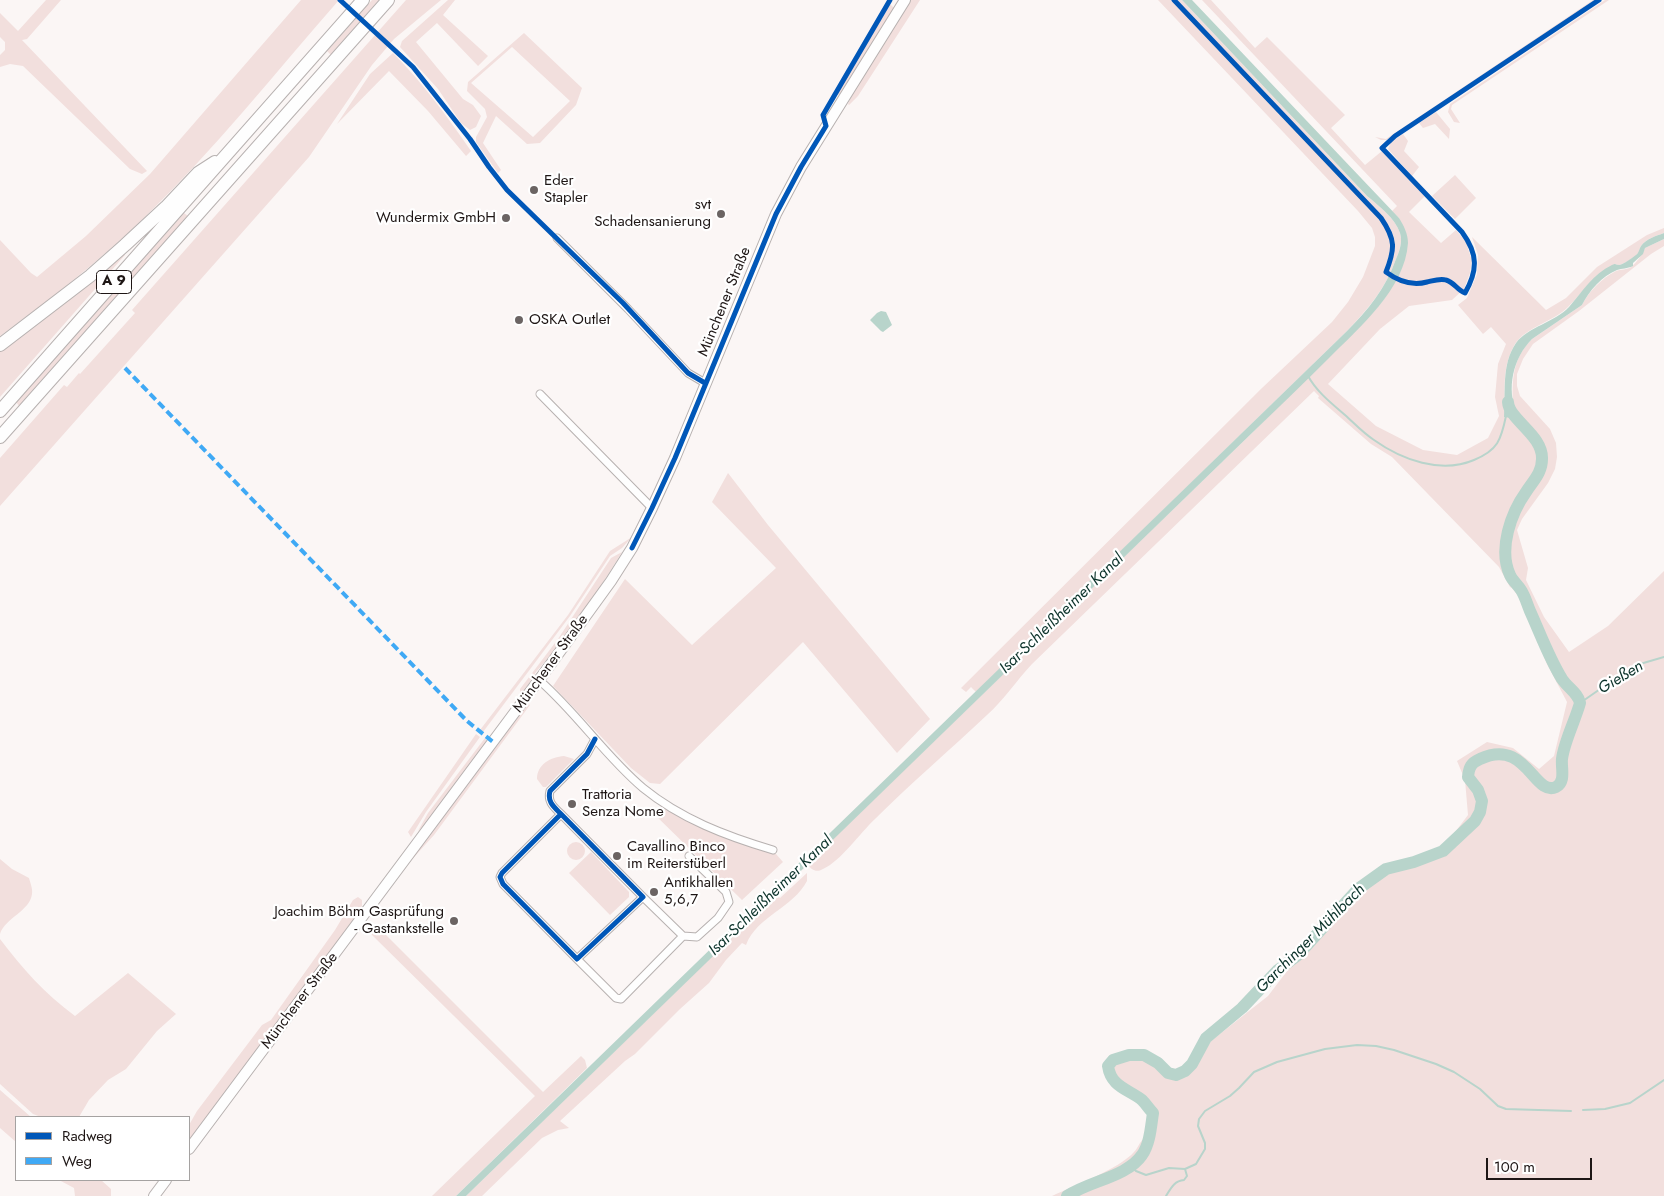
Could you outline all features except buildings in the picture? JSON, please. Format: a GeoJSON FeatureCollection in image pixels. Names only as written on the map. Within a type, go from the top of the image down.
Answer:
{"type":"FeatureCollection","features":[{"type":"Feature","properties":{"kind":"highway","name":"A 9"},"geometry":{"type":"LineString","coordinates":[[0,411],[364,0]]}},
{"type":"Feature","properties":{"kind":"highway","name":"A 9"},"geometry":{"type":"LineString","coordinates":[[0,437],[388,0]]}},
{"type":"Feature","properties":{"kind":"highway"},"geometry":{"type":"LineString","coordinates":[[0,345],[47,310],[125,245],[198,173],[228,154]]}},
{"type":"Feature","properties":{"kind":"main road","name":"Münchener Straße"},"geometry":{"type":"LineString","coordinates":[[190,1148],[539,680],[611,581],[632,548],[705,383],[776,214],[811,151],[905,0]]}},
{"type":"Feature","properties":{"kind":"main road"},"geometry":{"type":"LineString","coordinates":[[154,1196],[165,1181]]}},
{"type":"Feature","properties":{"kind":"street"},"geometry":{"type":"LineString","coordinates":[[557,238],[628,309],[688,373],[705,383]]}},
{"type":"Feature","properties":{"kind":"street"},"geometry":{"type":"LineString","coordinates":[[540,394],[650,506]]}},
{"type":"Feature","properties":{"kind":"street"},"geometry":{"type":"LineString","coordinates":[[539,680],[641,787],[658,800],[699,824],[740,840],[773,850]]}},
{"type":"Feature","properties":{"kind":"street"},"geometry":{"type":"LineString","coordinates":[[595,739],[587,754],[550,791],[551,804],[682,936],[697,937],[718,918],[729,902],[726,892],[689,856]]}},
{"type":"Feature","properties":{"kind":"street"},"geometry":{"type":"LineString","coordinates":[[561,814],[500,877],[502,884],[577,960],[616,998],[621,999],[682,936]]}},
{"type":"Feature","properties":{"kind":"street"},"geometry":{"type":"LineString","coordinates":[[577,960],[644,897]]}},
{"type":"Feature","properties":{"kind":"shaded area"},"geometry":{"type":"Polygon","coordinates":[[[46,0],[61,0],[27,39],[22,40],[147,171],[142,174],[130,169],[23,66],[10,64],[0,67],[0,55],[5,50],[5,42],[0,37],[0,13],[18,31],[46,0]]]}},
{"type":"Feature","properties":{"kind":"shaded area"},"geometry":{"type":"Polygon","coordinates":[[[301,0],[339,0],[195,166],[144,218],[74,280],[0,336],[0,240],[37,277],[86,236],[150,174],[301,0]]]}},
{"type":"Feature","properties":{"kind":"shaded area"},"geometry":{"type":"Polygon","coordinates":[[[372,0],[379,0],[331,55],[327,51],[372,0]]]}},
{"type":"Feature","properties":{"kind":"shaded area"},"geometry":{"type":"Polygon","coordinates":[[[406,0],[441,0],[394,39],[372,65],[309,157],[0,506],[0,458],[64,385],[67,387],[80,374],[135,313],[132,310],[406,0]]]}},
{"type":"Feature","properties":{"kind":"shaded area"},"geometry":{"type":"Polygon","coordinates":[[[448,0],[455,0],[443,15],[488,56],[478,66],[437,23],[416,42],[463,99],[473,105],[481,116],[476,127],[470,130],[461,123],[438,89],[400,47],[402,41],[448,0]]]}},
{"type":"Feature","properties":{"kind":"shaded area"},"geometry":{"type":"Polygon","coordinates":[[[911,0],[920,0],[858,96],[849,105],[852,94],[911,0]]]}},
{"type":"Feature","properties":{"kind":"shaded area"},"geometry":{"type":"Polygon","coordinates":[[[1158,0],[1182,0],[1367,196],[1391,217],[1400,233],[1399,250],[1392,270],[1382,289],[1347,331],[976,692],[971,687],[966,692],[961,688],[1262,388],[1332,322],[1348,302],[1363,277],[1375,246],[1372,228],[1358,211],[1158,0]]]}},
{"type":"Feature","properties":{"kind":"shaded area"},"geometry":{"type":"Polygon","coordinates":[[[1202,0],[1211,0],[1255,48],[1267,37],[1345,115],[1331,128],[1365,165],[1382,151],[1426,195],[1409,212],[1441,243],[1456,230],[1466,242],[1472,261],[1464,289],[1452,300],[1409,306],[1380,329],[1328,384],[1376,426],[1423,450],[1457,455],[1488,438],[1499,416],[1495,397],[1498,364],[1506,344],[1491,327],[1483,334],[1458,305],[1467,298],[1477,274],[1478,255],[1472,237],[1546,310],[1566,298],[1597,267],[1647,235],[1664,228],[1664,233],[1651,238],[1641,246],[1636,256],[1623,264],[1615,264],[1605,270],[1562,312],[1520,338],[1511,351],[1509,358],[1506,373],[1505,404],[1513,406],[1513,379],[1517,362],[1520,354],[1532,339],[1582,305],[1592,290],[1606,277],[1616,271],[1630,268],[1645,248],[1664,239],[1664,246],[1533,344],[1523,359],[1517,374],[1517,386],[1520,396],[1550,429],[1556,443],[1557,457],[1555,469],[1548,483],[1522,519],[1517,530],[1528,568],[1526,580],[1544,617],[1569,652],[1608,626],[1664,571],[1664,1196],[1052,1196],[1118,1165],[1135,1151],[1154,1126],[1156,1110],[1112,1073],[1117,1063],[1129,1058],[1143,1058],[1153,1063],[1172,1079],[1186,1077],[1211,1041],[1268,996],[1333,911],[1385,869],[1440,852],[1468,815],[1465,780],[1457,761],[1487,742],[1513,748],[1539,769],[1554,756],[1567,702],[1547,664],[1519,597],[1510,587],[1499,567],[1392,457],[1371,444],[1318,398],[1319,396],[1314,391],[1032,664],[993,709],[869,825],[837,860],[818,871],[812,869],[807,864],[1252,433],[1375,310],[1385,298],[1405,255],[1399,218],[1392,211],[1397,206],[1202,0]]]}},
{"type":"Feature","properties":{"kind":"shaded area"},"geometry":{"type":"Polygon","coordinates":[[[1593,0],[1596,0],[1387,140],[1375,137],[1386,139],[1593,0]]]}},
{"type":"Feature","properties":{"kind":"shaded area"},"geometry":{"type":"Polygon","coordinates":[[[1605,0],[1609,0],[1452,105],[1451,109],[1460,123],[1454,122],[1448,112],[1450,104],[1605,0]]]}},
{"type":"Feature","properties":{"kind":"shaded area"},"geometry":{"type":"Polygon","coordinates":[[[890,4],[894,8],[839,95],[837,94],[890,4]]]}},
{"type":"Feature","properties":{"kind":"shaded area"},"geometry":{"type":"Polygon","coordinates":[[[524,33],[582,88],[576,105],[540,143],[527,144],[496,116],[483,143],[501,170],[498,173],[476,142],[476,137],[487,117],[485,109],[467,91],[468,82],[524,33]],[[512,47],[471,83],[533,137],[570,101],[512,47]]]}},
{"type":"Feature","properties":{"kind":"shaded area"},"geometry":{"type":"Polygon","coordinates":[[[393,53],[425,88],[453,125],[471,151],[466,156],[428,111],[389,71],[337,124],[370,74],[393,53]]]}},
{"type":"Feature","properties":{"kind":"shaded area"},"geometry":{"type":"Polygon","coordinates":[[[1436,112],[1450,129],[1449,139],[1435,124],[1423,128],[1419,123],[1436,112]]]}},
{"type":"Feature","properties":{"kind":"shaded area"},"geometry":{"type":"Polygon","coordinates":[[[1403,134],[1408,141],[1404,151],[1419,167],[1412,176],[1388,149],[1391,142],[1403,134]]]}},
{"type":"Feature","properties":{"kind":"shaded area"},"geometry":{"type":"Polygon","coordinates":[[[1455,175],[1476,198],[1455,219],[1432,196],[1455,175]]]}},
{"type":"Feature","properties":{"kind":"shaded area"},"geometry":{"type":"Polygon","coordinates":[[[184,213],[188,216],[19,406],[16,402],[184,213]]]}},
{"type":"Feature","properties":{"kind":"shaded area"},"geometry":{"type":"Polygon","coordinates":[[[125,255],[0,397],[0,350],[125,255]]]}},
{"type":"Feature","properties":{"kind":"shaded area"},"geometry":{"type":"Polygon","coordinates":[[[728,473],[768,525],[930,719],[897,753],[803,642],[660,784],[650,783],[631,768],[553,686],[625,579],[692,645],[776,568],[712,502],[728,473]]]}},
{"type":"Feature","properties":{"kind":"shaded area"},"geometry":{"type":"Polygon","coordinates":[[[632,537],[622,548],[610,556],[570,616],[483,732],[480,730],[568,615],[610,551],[632,537]]]}},
{"type":"Feature","properties":{"kind":"shaded area"},"geometry":{"type":"Polygon","coordinates":[[[622,552],[591,602],[556,649],[536,672],[522,695],[520,689],[558,639],[611,558],[622,552]]]}},
{"type":"Feature","properties":{"kind":"shaded area"},"geometry":{"type":"Polygon","coordinates":[[[527,703],[530,705],[434,835],[407,865],[527,703]]]}},
{"type":"Feature","properties":{"kind":"shaded area"},"geometry":{"type":"Polygon","coordinates":[[[476,734],[480,737],[426,812],[411,837],[408,832],[476,734]]]}},
{"type":"Feature","properties":{"kind":"shaded area"},"geometry":{"type":"Polygon","coordinates":[[[485,738],[486,743],[426,824],[418,831],[428,813],[485,738]]]}},
{"type":"Feature","properties":{"kind":"shaded area"},"geometry":{"type":"Polygon","coordinates":[[[564,756],[574,759],[546,787],[543,787],[537,779],[539,769],[546,762],[564,756]]]}},
{"type":"Feature","properties":{"kind":"shaded area"},"geometry":{"type":"Polygon","coordinates":[[[661,806],[699,827],[739,843],[776,854],[783,862],[742,900],[653,813],[661,806]]]}},
{"type":"Feature","properties":{"kind":"shaded area"},"geometry":{"type":"Polygon","coordinates":[[[572,842],[580,842],[585,847],[583,858],[572,860],[567,855],[567,847],[572,842]]]}},
{"type":"Feature","properties":{"kind":"shaded area"},"geometry":{"type":"Polygon","coordinates":[[[591,852],[629,892],[629,897],[610,915],[569,873],[591,852]]]}},
{"type":"Feature","properties":{"kind":"shaded area"},"geometry":{"type":"Polygon","coordinates":[[[0,859],[12,869],[29,878],[32,892],[27,905],[7,923],[0,934],[0,859]]]}},
{"type":"Feature","properties":{"kind":"shaded area"},"geometry":{"type":"Polygon","coordinates":[[[807,873],[807,881],[801,890],[758,927],[746,945],[742,943],[726,960],[709,983],[635,1054],[560,1121],[569,1128],[558,1130],[542,1138],[482,1196],[466,1196],[776,894],[780,898],[807,873]]]}},
{"type":"Feature","properties":{"kind":"shaded area"},"geometry":{"type":"Polygon","coordinates":[[[358,897],[362,900],[360,911],[190,1140],[190,1123],[197,1111],[262,1025],[271,1020],[335,930],[353,900],[358,897]]]}},
{"type":"Feature","properties":{"kind":"shaded area"},"geometry":{"type":"Polygon","coordinates":[[[377,926],[543,1092],[581,1056],[585,1060],[587,1068],[456,1196],[432,1196],[535,1096],[371,934],[377,926]]]}},
{"type":"Feature","properties":{"kind":"shaded area"},"geometry":{"type":"Polygon","coordinates":[[[0,939],[34,980],[75,1016],[128,973],[176,1014],[157,1031],[126,1069],[108,1080],[89,1100],[80,1116],[38,1116],[33,1114],[0,1084],[0,939]]]}},
{"type":"Feature","properties":{"kind":"shaded area"},"geometry":{"type":"Polygon","coordinates":[[[0,1090],[30,1116],[15,1116],[15,1141],[0,1128],[0,1090]]]}},
{"type":"Feature","properties":{"kind":"shaded area"},"geometry":{"type":"Polygon","coordinates":[[[61,1181],[102,1181],[111,1189],[111,1196],[75,1196],[74,1188],[61,1181]]]}},
{"type":"Feature","properties":{"kind":"water","name":"Isar-Schleißheimer Kanal"},"geometry":{"type":"Polygon","coordinates":[[[1182,0],[1192,0],[1399,218],[1405,230],[1408,243],[1405,260],[1390,292],[1354,334],[1301,386],[466,1196],[456,1196],[1347,331],[1369,307],[1382,289],[1392,270],[1400,247],[1400,233],[1394,222],[1367,196],[1182,0]]]}},
{"type":"Feature","properties":{"kind":"water"},"geometry":{"type":"Polygon","coordinates":[[[1664,233],[1664,239],[1645,248],[1643,254],[1633,263],[1633,266],[1617,270],[1606,276],[1592,289],[1582,305],[1532,339],[1525,347],[1513,374],[1512,394],[1517,414],[1512,418],[1504,417],[1506,369],[1511,351],[1521,337],[1563,312],[1599,273],[1612,265],[1619,265],[1628,261],[1637,254],[1646,241],[1664,233]]]}},
{"type":"Feature","properties":{"kind":"water"},"geometry":{"type":"Polygon","coordinates":[[[881,311],[886,312],[892,325],[883,332],[870,320],[881,311]]]}},
{"type":"Feature","properties":{"kind":"waterway"},"geometry":{"type":"LineString","coordinates":[[1308,376],[1325,397],[1362,431],[1397,454],[1422,463],[1448,466],[1461,464],[1482,456],[1497,443],[1506,416]]}},
{"type":"Feature","properties":{"kind":"waterway","name":"Garchinger Mühlbach"},"geometry":{"type":"LineString","coordinates":[[1067,1196],[1127,1169],[1142,1155],[1147,1146],[1153,1113],[1142,1100],[1116,1083],[1108,1066],[1113,1060],[1129,1055],[1144,1055],[1158,1063],[1168,1073],[1176,1075],[1185,1071],[1192,1064],[1206,1038],[1242,1008],[1278,970],[1298,955],[1358,889],[1386,869],[1414,862],[1443,851],[1475,821],[1480,812],[1482,801],[1478,790],[1468,777],[1471,766],[1480,759],[1496,754],[1508,756],[1518,761],[1541,784],[1548,788],[1556,787],[1561,782],[1563,752],[1580,703],[1577,696],[1557,671],[1524,595],[1511,577],[1507,565],[1505,554],[1511,521],[1515,510],[1539,473],[1542,464],[1541,450],[1537,442],[1514,415],[1508,402]]}},
{"type":"Feature","properties":{"kind":"waterway","name":"Gießen"},"geometry":{"type":"LineString","coordinates":[[1580,703],[1640,664],[1664,657]]}},
{"type":"Feature","properties":{"kind":"waterway"},"geometry":{"type":"LineString","coordinates":[[1131,1166],[1136,1171],[1146,1175],[1169,1168],[1185,1169],[1196,1164],[1205,1149],[1205,1143],[1198,1126],[1199,1119],[1205,1111],[1230,1096],[1254,1072],[1277,1062],[1325,1049],[1357,1045],[1376,1046],[1394,1050],[1454,1072],[1480,1089],[1498,1106],[1506,1109],[1571,1111]]}},
{"type":"Feature","properties":{"kind":"waterway"},"geometry":{"type":"LineString","coordinates":[[1583,1110],[1605,1109],[1630,1103],[1664,1080]]}},
{"type":"Feature","properties":{"kind":"waterway"},"geometry":{"type":"LineString","coordinates":[[1166,1196],[1173,1185],[1184,1180],[1187,1176],[1185,1169]]}},
{"type":"Feature","properties":{"kind":"marked path"},"geometry":{"type":"LineString","coordinates":[[125,368],[467,721],[493,742]]}},
{"type":"Feature","properties":{"kind":"cycle path"},"geometry":{"type":"LineString","coordinates":[[340,0],[413,67],[470,139],[507,190],[623,303],[688,373],[705,383]]}},
{"type":"Feature","properties":{"kind":"cycle path"},"geometry":{"type":"LineString","coordinates":[[632,548],[675,458],[776,214],[826,126],[823,115],[890,0]]}},
{"type":"Feature","properties":{"kind":"cycle path"},"geometry":{"type":"LineString","coordinates":[[1174,0],[1381,218],[1392,239],[1391,257],[1386,272],[1395,278],[1411,283],[1439,279],[1446,280],[1465,293],[1474,269],[1473,255],[1467,240],[1462,232],[1382,148],[1395,136],[1599,0]]}},
{"type":"Feature","properties":{"kind":"cycle path"},"geometry":{"type":"LineString","coordinates":[[561,814],[643,897],[577,959],[503,884],[500,877],[561,814],[550,801],[550,791],[587,754],[595,739]]}},
{"type":"Feature","properties":{"kind":"place","name":"Eder Stapler"},"geometry":{"type":"Point","coordinates":[534,190]}},
{"type":"Feature","properties":{"kind":"place","name":"svt Schadensanierung"},"geometry":{"type":"Point","coordinates":[721,214]}},
{"type":"Feature","properties":{"kind":"place","name":"Wundermix GmbH"},"geometry":{"type":"Point","coordinates":[506,218]}},
{"type":"Feature","properties":{"kind":"place","name":"OSKA Outlet"},"geometry":{"type":"Point","coordinates":[519,320]}},
{"type":"Feature","properties":{"kind":"place","name":"Trattoria Senza Nome"},"geometry":{"type":"Point","coordinates":[572,804]}},
{"type":"Feature","properties":{"kind":"place","name":"Cavallino Binco im Reiterstüberl"},"geometry":{"type":"Point","coordinates":[617,856]}},
{"type":"Feature","properties":{"kind":"place","name":"Antikhallen 5,6,7"},"geometry":{"type":"Point","coordinates":[654,892]}},
{"type":"Feature","properties":{"kind":"place","name":"Joachim Böhm Gasprüfung - Gastankstelle"},"geometry":{"type":"Point","coordinates":[454,921]}}]}
